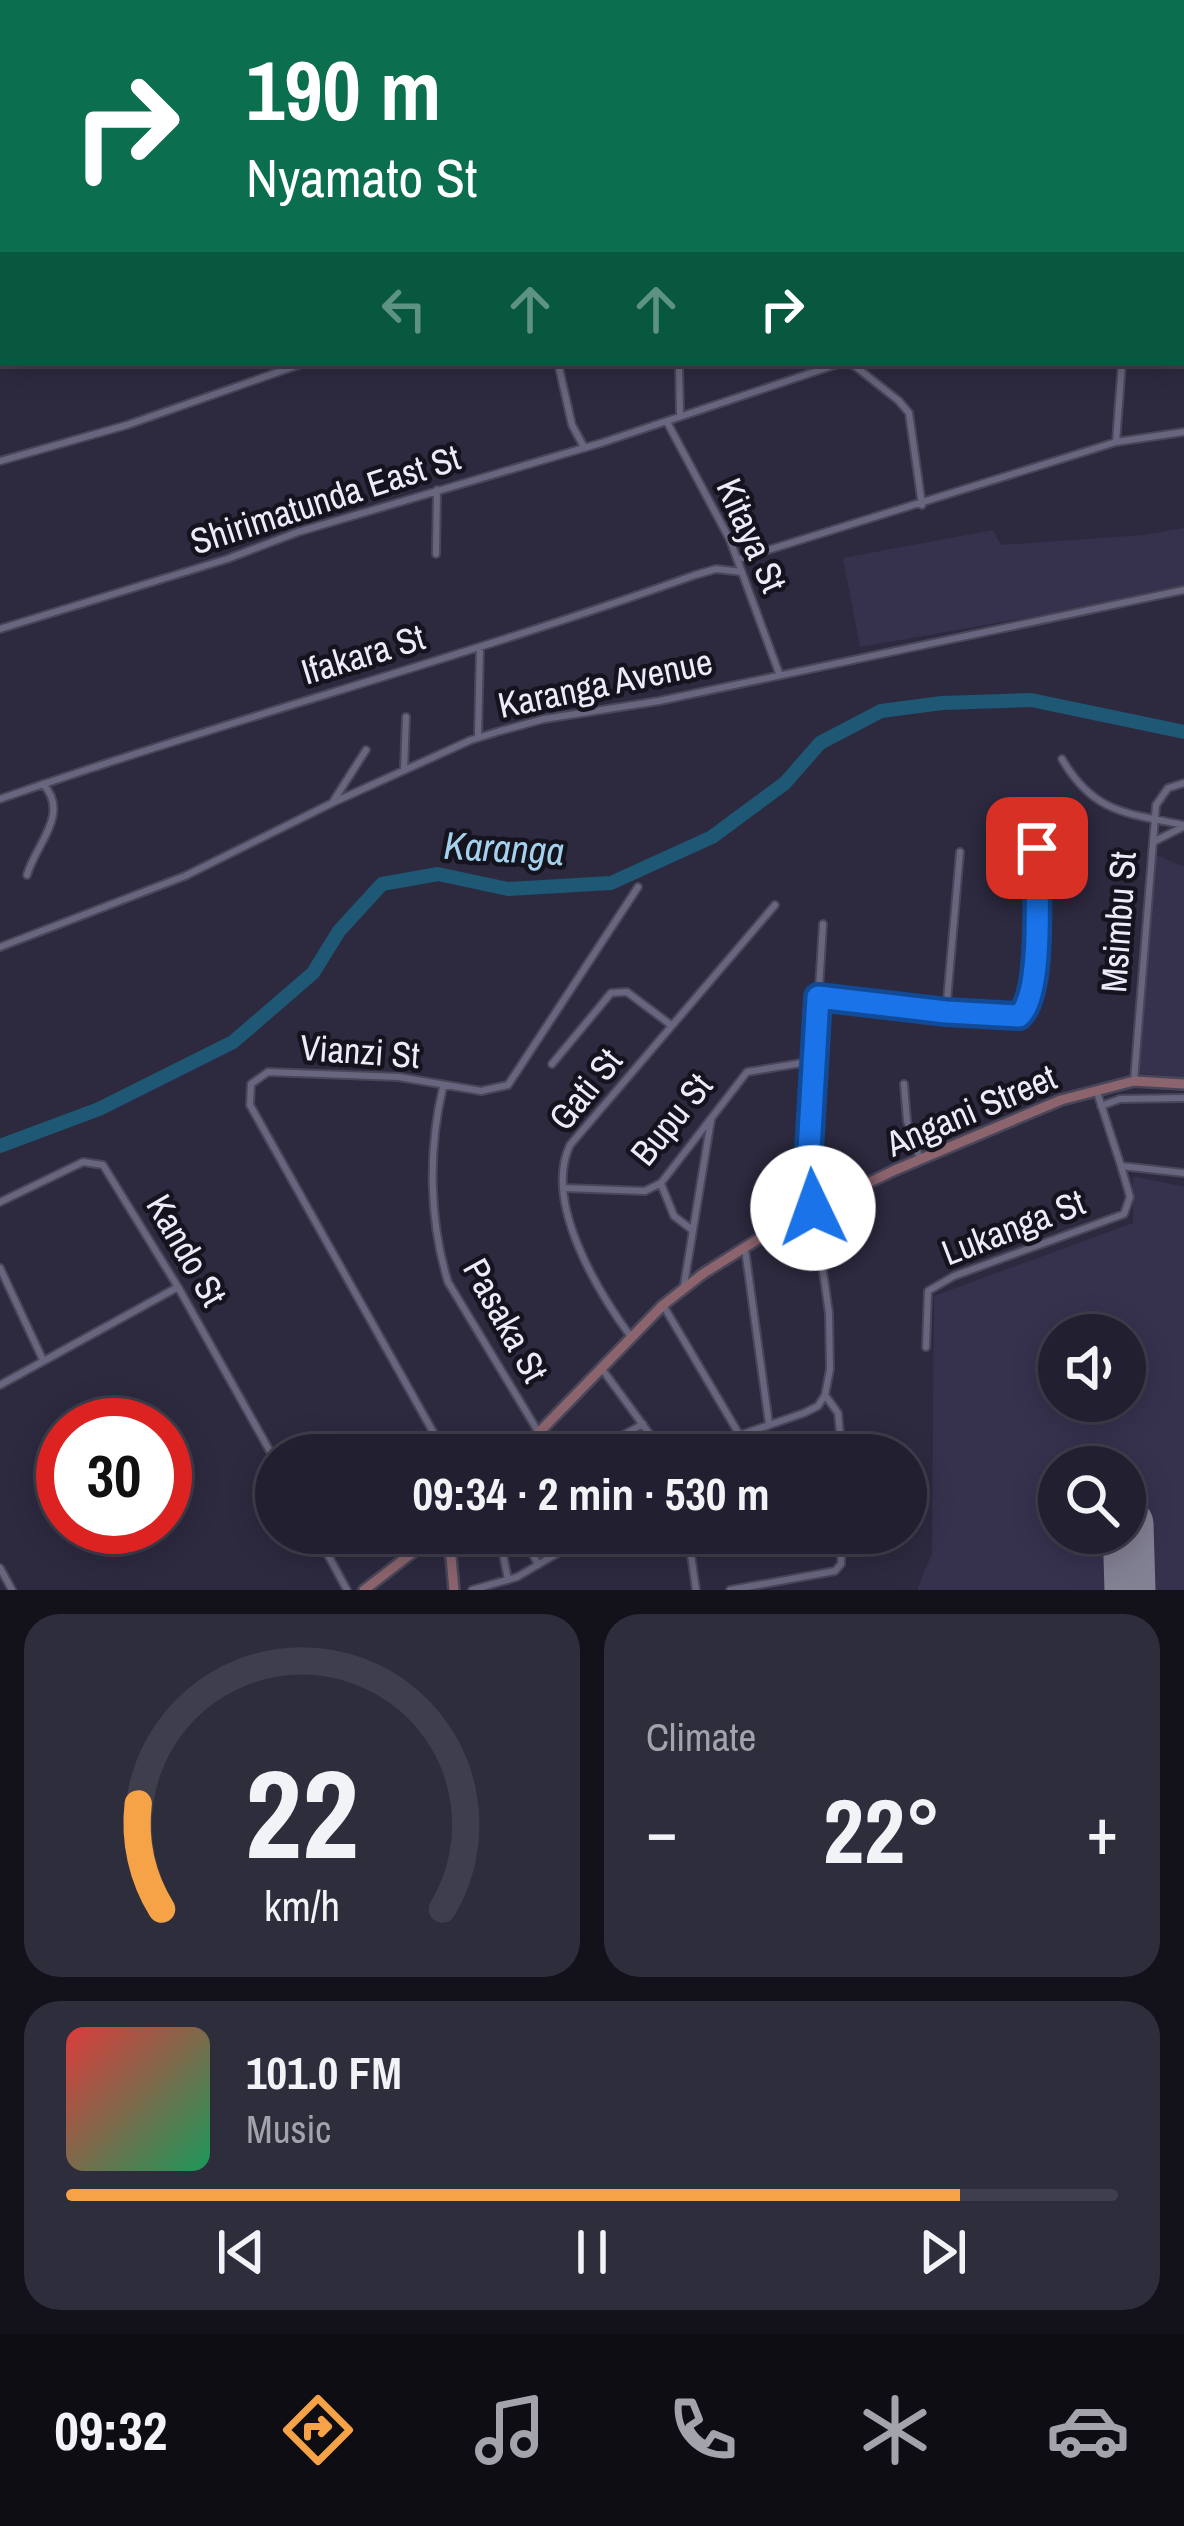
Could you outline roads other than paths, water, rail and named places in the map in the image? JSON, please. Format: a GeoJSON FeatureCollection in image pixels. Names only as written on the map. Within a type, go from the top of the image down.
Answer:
{"type":"FeatureCollection","features":[{"type":"Feature","properties":{"kind":"street"},"geometry":{"type":"LineString","coordinates":[[0,461],[127,425],[295,366]]}},
{"type":"Feature","properties":{"kind":"street"},"geometry":{"type":"LineString","coordinates":[[559,366],[572,425],[584,448]]}},
{"type":"Feature","properties":{"kind":"street"},"geometry":{"type":"LineString","coordinates":[[679,366],[680,416]]}},
{"type":"Feature","properties":{"kind":"street","name":"Shirimatunda East St"},"geometry":{"type":"LineString","coordinates":[[0,629],[668,422],[832,366]]}},
{"type":"Feature","properties":{"kind":"street"},"geometry":{"type":"LineString","coordinates":[[854,366],[908,412],[922,505]]}},
{"type":"Feature","properties":{"kind":"street"},"geometry":{"type":"LineString","coordinates":[[1116,442],[1122,366]]}},
{"type":"Feature","properties":{"kind":"street","name":"Kitaya St"},"geometry":{"type":"LineString","coordinates":[[668,422],[739,559],[779,674]]}},
{"type":"Feature","properties":{"kind":"street"},"geometry":{"type":"LineString","coordinates":[[739,559],[1116,442],[1184,432]]}},
{"type":"Feature","properties":{"kind":"street"},"geometry":{"type":"LineString","coordinates":[[436,554],[437,490]]}},
{"type":"Feature","properties":{"kind":"street","name":"Ifakara St"},"geometry":{"type":"LineString","coordinates":[[0,799],[695,575],[716,569],[742,572]]}},
{"type":"Feature","properties":{"kind":"street","name":"Karanga Avenue"},"geometry":{"type":"LineString","coordinates":[[0,947],[185,877],[478,737],[544,719],[659,701],[1184,590]]}},
{"type":"Feature","properties":{"kind":"street"},"geometry":{"type":"LineString","coordinates":[[478,737],[480,647]]}},
{"type":"Feature","properties":{"kind":"street"},"geometry":{"type":"LineString","coordinates":[[404,770],[406,717]]}},
{"type":"Feature","properties":{"kind":"street"},"geometry":{"type":"LineString","coordinates":[[332,803],[366,750]]}},
{"type":"Feature","properties":{"kind":"street"},"geometry":{"type":"LineString","coordinates":[[1062,759],[1078,787],[1104,806],[1184,826]]}},
{"type":"Feature","properties":{"kind":"street","name":"Msimbu St"},"geometry":{"type":"LineString","coordinates":[[1134,1081],[1154,819],[1161,793],[1184,783]]}},
{"type":"Feature","properties":{"kind":"street"},"geometry":{"type":"LineString","coordinates":[[26,875],[51,826],[53,799],[43,784]]}},
{"type":"Feature","properties":{"kind":"street"},"geometry":{"type":"LineString","coordinates":[[1150,845],[1184,826]]}},
{"type":"Feature","properties":{"kind":"street"},"geometry":{"type":"LineString","coordinates":[[818,997],[946,1012],[1019,1016],[1025,1012],[1033,985],[1037,848]]}},
{"type":"Feature","properties":{"kind":"street"},"geometry":{"type":"LineString","coordinates":[[946,1012],[960,852]]}},
{"type":"Feature","properties":{"kind":"street","name":"Vianzi St"},"geometry":{"type":"LineString","coordinates":[[434,1434],[250,1105],[249,1093],[257,1077],[268,1072],[399,1077],[481,1091],[508,1085],[638,886]]}},
{"type":"Feature","properties":{"kind":"street","name":"Gati St"},"geometry":{"type":"LineString","coordinates":[[631,1337],[577,1244],[564,1188],[564,1157],[775,905]]}},
{"type":"Feature","properties":{"kind":"street"},"geometry":{"type":"LineString","coordinates":[[663,1305],[740,1434],[818,1406],[825,1395],[830,1329],[808,1168],[823,924]]}},
{"type":"Feature","properties":{"kind":"street"},"geometry":{"type":"LineString","coordinates":[[552,1064],[611,993],[627,992],[671,1025]]}},
{"type":"Feature","properties":{"kind":"street","name":"Bupu St"},"geometry":{"type":"LineString","coordinates":[[564,1188],[645,1191],[661,1183],[747,1072],[814,1061]]}},
{"type":"Feature","properties":{"kind":"street","name":"Angani Street"},"geometry":{"type":"LineString","coordinates":[[539,1433],[684,1287],[813,1208],[1095,1089],[1134,1081],[1184,1084]]}},
{"type":"Feature","properties":{"kind":"street"},"geometry":{"type":"LineString","coordinates":[[904,1084],[907,1121],[920,1159]]}},
{"type":"Feature","properties":{"kind":"street","name":"Pasaka St"},"geometry":{"type":"LineString","coordinates":[[443,1087],[433,1174],[441,1257],[448,1282],[539,1433]]}},
{"type":"Feature","properties":{"kind":"street"},"geometry":{"type":"LineString","coordinates":[[1095,1089],[1121,1166],[1184,1173]]}},
{"type":"Feature","properties":{"kind":"street"},"geometry":{"type":"LineString","coordinates":[[1101,1106],[1120,1100],[1184,1098]]}},
{"type":"Feature","properties":{"kind":"street"},"geometry":{"type":"LineString","coordinates":[[684,1287],[712,1117]]}},
{"type":"Feature","properties":{"kind":"street","name":"Kando St"},"geometry":{"type":"LineString","coordinates":[[0,1202],[82,1162],[103,1165],[260,1434]]}},
{"type":"Feature","properties":{"kind":"street","name":"Lukanga St"},"geometry":{"type":"LineString","coordinates":[[926,1346],[925,1300],[934,1286],[1124,1214],[1130,1197],[1121,1166]]}},
{"type":"Feature","properties":{"kind":"street"},"geometry":{"type":"LineString","coordinates":[[661,1183],[674,1216],[691,1229]]}},
{"type":"Feature","properties":{"kind":"street"},"geometry":{"type":"LineString","coordinates":[[745,1247],[770,1424]]}},
{"type":"Feature","properties":{"kind":"street"},"geometry":{"type":"LineString","coordinates":[[0,1268],[43,1360]]}},
{"type":"Feature","properties":{"kind":"street"},"geometry":{"type":"LineString","coordinates":[[0,1385],[178,1287]]}},
{"type":"Feature","properties":{"kind":"street"},"geometry":{"type":"LineString","coordinates":[[602,1370],[650,1434]]}},
{"type":"Feature","properties":{"kind":"street"},"geometry":{"type":"LineString","coordinates":[[825,1395],[838,1413],[840,1434]]}},
{"type":"Feature","properties":{"kind":"street"},"geometry":{"type":"LineString","coordinates":[[625,1434],[643,1424]]}},
{"type":"Feature","properties":{"kind":"street"},"geometry":{"type":"LineString","coordinates":[[327,1554],[347,1590]]}},
{"type":"Feature","properties":{"kind":"street"},"geometry":{"type":"LineString","coordinates":[[364,1590],[412,1554]]}},
{"type":"Feature","properties":{"kind":"street"},"geometry":{"type":"LineString","coordinates":[[450,1554],[454,1590]]}},
{"type":"Feature","properties":{"kind":"street"},"geometry":{"type":"LineString","coordinates":[[503,1554],[508,1580]]}},
{"type":"Feature","properties":{"kind":"street"},"geometry":{"type":"LineString","coordinates":[[533,1554],[538,1565]]}},
{"type":"Feature","properties":{"kind":"street"},"geometry":{"type":"LineString","coordinates":[[472,1590],[508,1580],[558,1554]]}},
{"type":"Feature","properties":{"kind":"street"},"geometry":{"type":"LineString","coordinates":[[691,1554],[696,1590]]}},
{"type":"Feature","properties":{"kind":"street"},"geometry":{"type":"LineString","coordinates":[[730,1590],[835,1571],[841,1554]]}},
{"type":"Feature","properties":{"kind":"street"},"geometry":{"type":"LineString","coordinates":[[0,1568],[13,1590]]}},
{"type":"Feature","properties":{"kind":"waterway","name":"Karanga"},"geometry":{"type":"LineString","coordinates":[[0,1146],[99,1109],[233,1042],[313,973],[339,931],[382,884],[438,874],[508,889],[611,883],[712,837],[785,783],[820,743],[881,711],[1031,700],[1184,732]]}}]}
